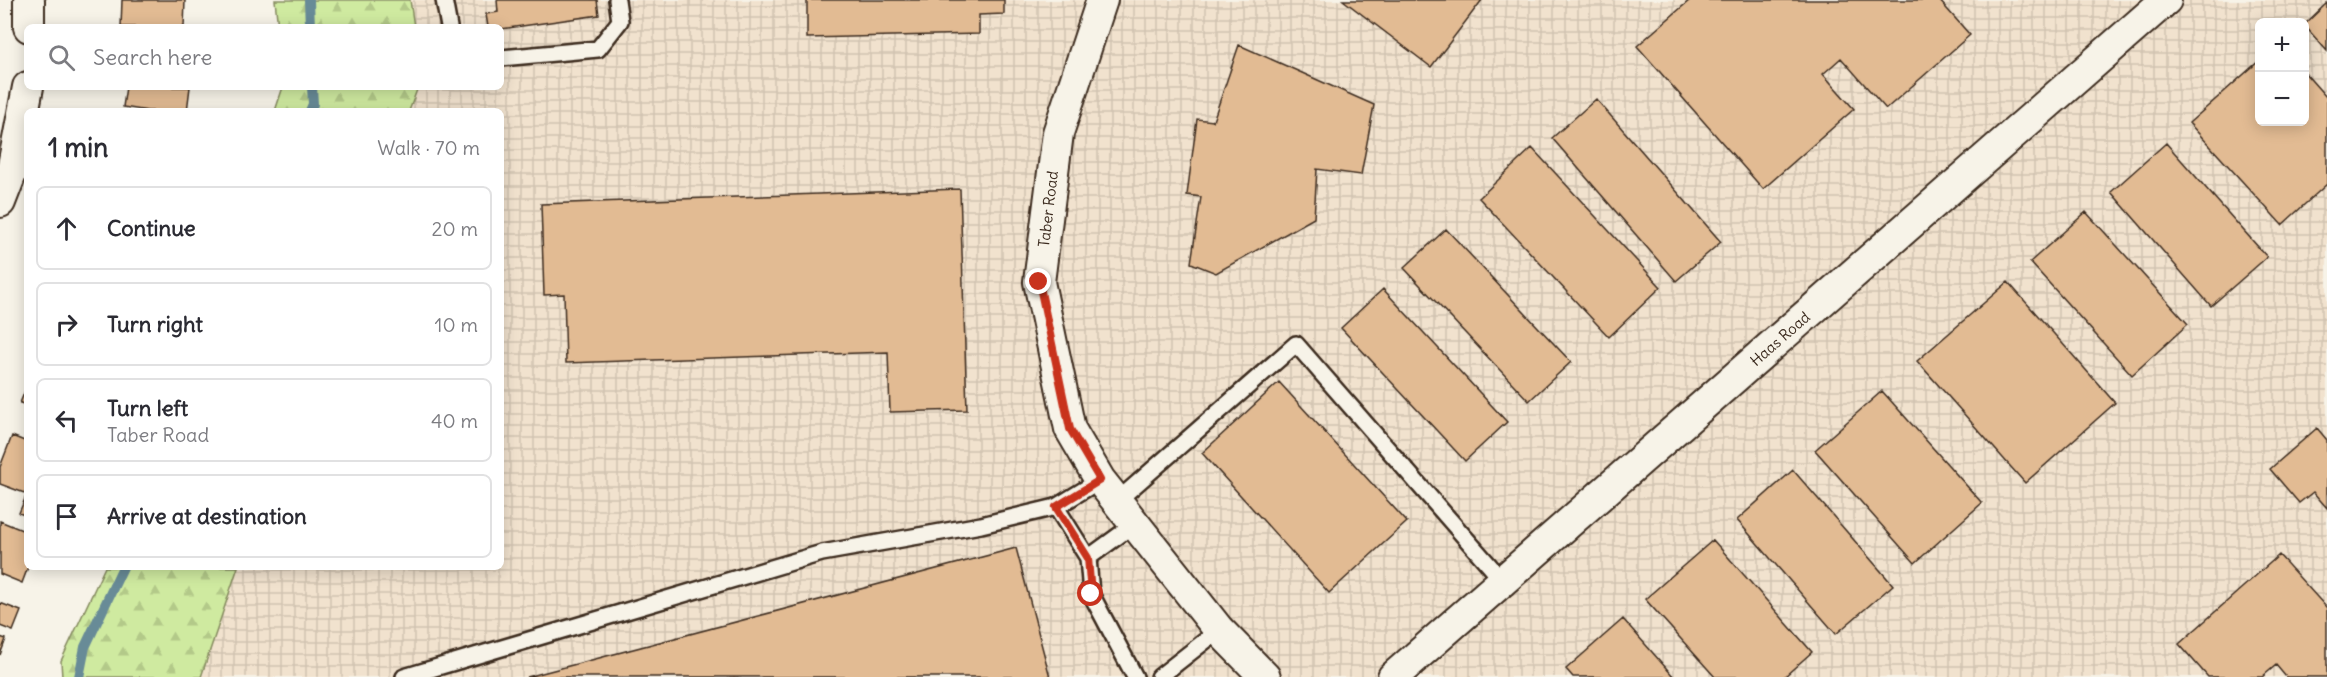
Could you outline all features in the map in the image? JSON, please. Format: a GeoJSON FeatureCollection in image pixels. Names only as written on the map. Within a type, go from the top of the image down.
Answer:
{"type":"FeatureCollection","features":[{"type":"Feature","properties":{"kind":"street"},"geometry":{"type":"LineString","coordinates":[[28,0],[29,24]]}},
{"type":"Feature","properties":{"kind":"street","name":"Taber Road"},"geometry":{"type":"LineString","coordinates":[[1102,0],[1058,133],[1039,282],[1070,429],[1118,501],[1219,630],[1265,677]]}},
{"type":"Feature","properties":{"kind":"street","name":"Haas Road"},"geometry":{"type":"LineString","coordinates":[[1393,677],[2166,0]]}},
{"type":"Feature","properties":{"kind":"street"},"geometry":{"type":"LineString","coordinates":[[0,202],[6,169],[27,90]]}},
{"type":"Feature","properties":{"kind":"lane"},"geometry":{"type":"LineString","coordinates":[[444,0],[448,24]]}},
{"type":"Feature","properties":{"kind":"lane"},"geometry":{"type":"LineString","coordinates":[[504,58],[598,49],[620,21],[618,0]]}},
{"type":"Feature","properties":{"kind":"lane"},"geometry":{"type":"LineString","coordinates":[[1088,558],[1118,501],[1296,344],[1503,581]]}},
{"type":"Feature","properties":{"kind":"lane"},"geometry":{"type":"LineString","coordinates":[[404,677],[822,553],[981,525],[1056,507],[1118,501]]}},
{"type":"Feature","properties":{"kind":"lane"},"geometry":{"type":"LineString","coordinates":[[1056,507],[1088,558],[1091,594],[1135,677]]}},
{"type":"Feature","properties":{"kind":"lane"},"geometry":{"type":"LineString","coordinates":[[1159,677],[1219,630]]}},
{"type":"Feature","properties":{"kind":"shaded area"},"geometry":{"type":"Polygon","coordinates":[[[410,0],[2327,0],[2327,677],[201,677],[237,570],[504,570],[504,108],[410,108],[417,90],[504,90],[504,24],[414,24],[410,0]]]}},
{"type":"Feature","properties":{"kind":"green space"},"geometry":{"type":"Polygon","coordinates":[[[275,0],[410,0],[414,24],[278,24],[275,0]]]}},
{"type":"Feature","properties":{"kind":"green space"},"geometry":{"type":"Polygon","coordinates":[[[282,90],[417,90],[410,108],[276,108],[282,90]]]}},
{"type":"Feature","properties":{"kind":"green space"},"geometry":{"type":"Polygon","coordinates":[[[104,570],[237,570],[201,677],[62,677],[61,661],[104,570]]]}},
{"type":"Feature","properties":{"kind":"building"},"geometry":{"type":"Polygon","coordinates":[[[122,0],[185,0],[184,24],[121,24],[122,0]]]}},
{"type":"Feature","properties":{"kind":"building"},"geometry":{"type":"Polygon","coordinates":[[[497,0],[597,0],[599,15],[504,29],[504,24],[488,24],[486,14],[498,12],[497,0]]]}},
{"type":"Feature","properties":{"kind":"building"},"geometry":{"type":"Polygon","coordinates":[[[807,0],[1004,0],[1004,14],[979,15],[979,34],[807,38],[807,0]]]}},
{"type":"Feature","properties":{"kind":"building"},"geometry":{"type":"Polygon","coordinates":[[[1343,0],[1482,0],[1431,67],[1343,0]]]}},
{"type":"Feature","properties":{"kind":"building"},"geometry":{"type":"Polygon","coordinates":[[[1690,0],[1939,0],[1970,35],[1886,109],[1841,58],[1823,74],[1854,109],[1763,189],[1637,46],[1690,0]]]}},
{"type":"Feature","properties":{"kind":"building"},"geometry":{"type":"Polygon","coordinates":[[[2327,3],[2327,51],[2309,31],[2309,20],[2327,3]]]}},
{"type":"Feature","properties":{"kind":"building"},"geometry":{"type":"Polygon","coordinates":[[[1239,45],[1374,105],[1361,175],[1317,169],[1314,218],[1216,273],[1191,263],[1201,197],[1187,195],[1197,119],[1213,121],[1239,45]]]}},
{"type":"Feature","properties":{"kind":"building"},"geometry":{"type":"Polygon","coordinates":[[[2255,64],[2255,126],[2309,126],[2309,78],[2327,98],[2327,184],[2282,225],[2189,123],[2255,64]]]}},
{"type":"Feature","properties":{"kind":"building"},"geometry":{"type":"Polygon","coordinates":[[[126,90],[190,90],[187,108],[123,107],[126,90]]]}},
{"type":"Feature","properties":{"kind":"building"},"geometry":{"type":"Polygon","coordinates":[[[1596,99],[1721,242],[1676,281],[1552,138],[1596,99]]]}},
{"type":"Feature","properties":{"kind":"building"},"geometry":{"type":"Polygon","coordinates":[[[2166,143],[2267,257],[2211,306],[2111,192],[2166,143]]]}},
{"type":"Feature","properties":{"kind":"building"},"geometry":{"type":"Polygon","coordinates":[[[1532,148],[1661,287],[1609,337],[1479,198],[1532,148]]]}},
{"type":"Feature","properties":{"kind":"building"},"geometry":{"type":"Polygon","coordinates":[[[960,189],[967,410],[890,412],[888,352],[566,363],[564,294],[544,295],[541,204],[960,189]]]}},
{"type":"Feature","properties":{"kind":"building"},"geometry":{"type":"Polygon","coordinates":[[[2086,212],[2188,324],[2132,375],[2030,262],[2086,212]]]}},
{"type":"Feature","properties":{"kind":"building"},"geometry":{"type":"Polygon","coordinates":[[[1446,229],[1571,362],[1529,401],[1404,268],[1446,229]]]}},
{"type":"Feature","properties":{"kind":"building"},"geometry":{"type":"Polygon","coordinates":[[[2008,282],[2115,403],[2025,483],[1917,361],[2008,282]]]}},
{"type":"Feature","properties":{"kind":"building"},"geometry":{"type":"Polygon","coordinates":[[[1383,289],[1507,422],[1465,461],[1341,328],[1383,289]]]}},
{"type":"Feature","properties":{"kind":"building"},"geometry":{"type":"Polygon","coordinates":[[[1279,382],[1407,522],[1329,593],[1202,453],[1279,382]]]}},
{"type":"Feature","properties":{"kind":"building"},"geometry":{"type":"Polygon","coordinates":[[[1882,391],[1982,503],[1915,563],[1815,450],[1882,391]]]}},
{"type":"Feature","properties":{"kind":"building"},"geometry":{"type":"Polygon","coordinates":[[[2317,428],[2327,440],[2327,508],[2313,492],[2299,503],[2270,469],[2317,428]]]}},
{"type":"Feature","properties":{"kind":"building"},"geometry":{"type":"Polygon","coordinates":[[[12,436],[24,441],[24,493],[0,484],[0,467],[12,436]]]}},
{"type":"Feature","properties":{"kind":"building"},"geometry":{"type":"Polygon","coordinates":[[[1793,470],[1893,585],[1836,634],[1737,520],[1793,470]]]}},
{"type":"Feature","properties":{"kind":"building"},"geometry":{"type":"Polygon","coordinates":[[[24,501],[24,515],[19,513],[24,501]]]}},
{"type":"Feature","properties":{"kind":"building"},"geometry":{"type":"Polygon","coordinates":[[[0,521],[24,531],[24,570],[27,570],[22,583],[0,574],[0,521]]]}},
{"type":"Feature","properties":{"kind":"building"},"geometry":{"type":"Polygon","coordinates":[[[1713,540],[1812,652],[1784,677],[1715,677],[1645,599],[1713,540]]]}},
{"type":"Feature","properties":{"kind":"building"},"geometry":{"type":"Polygon","coordinates":[[[1016,548],[1050,677],[527,677],[1016,548]]]}},
{"type":"Feature","properties":{"kind":"building"},"geometry":{"type":"Polygon","coordinates":[[[2279,555],[2327,608],[2327,677],[2286,677],[2276,665],[2262,677],[2208,677],[2179,644],[2279,555]]]}},
{"type":"Feature","properties":{"kind":"building"},"geometry":{"type":"Polygon","coordinates":[[[0,603],[21,611],[13,631],[0,626],[0,603]]]}},
{"type":"Feature","properties":{"kind":"building"},"geometry":{"type":"Polygon","coordinates":[[[1623,619],[1674,677],[1573,677],[1566,669],[1623,619]]]}},
{"type":"Feature","properties":{"kind":"building"},"geometry":{"type":"Polygon","coordinates":[[[0,637],[6,639],[0,655],[0,637]]]}},
{"type":"Feature","properties":{"kind":"waterway"},"geometry":{"type":"LineString","coordinates":[[309,0],[310,24]]}},
{"type":"Feature","properties":{"kind":"waterway"},"geometry":{"type":"LineString","coordinates":[[311,108],[312,90]]}},
{"type":"Feature","properties":{"kind":"waterway"},"geometry":{"type":"LineString","coordinates":[[79,677],[85,647],[122,570]]}},
{"type":"Feature","properties":{"kind":"route"},"geometry":{"type":"LineString","coordinates":[[1039,282],[1070,429],[1100,480],[1056,507],[1088,558],[1091,594]]}}]}
